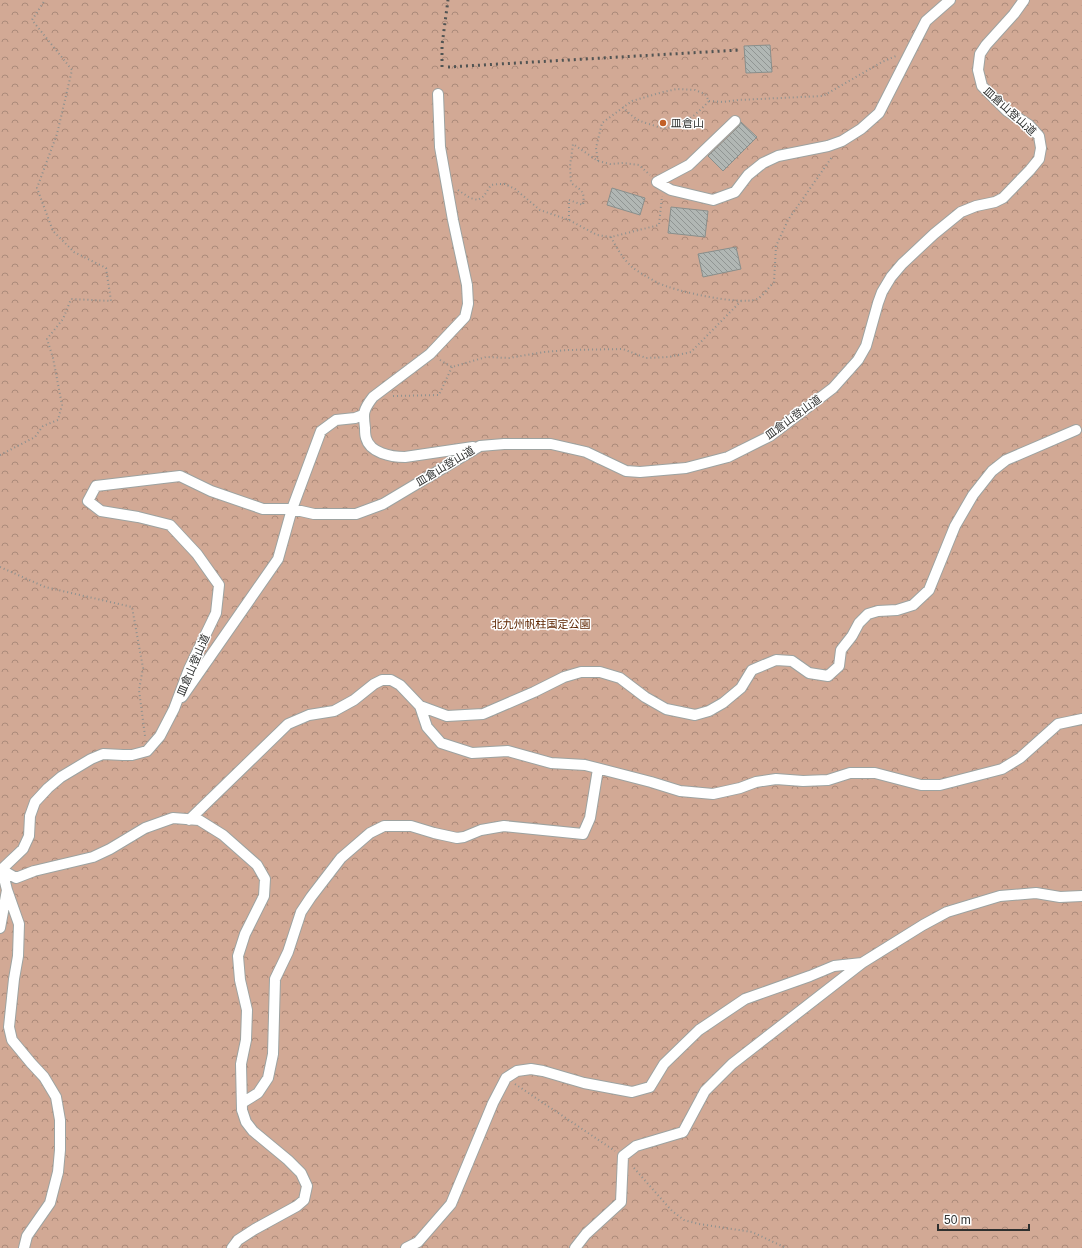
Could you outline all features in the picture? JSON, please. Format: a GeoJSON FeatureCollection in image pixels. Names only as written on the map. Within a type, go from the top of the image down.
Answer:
{"type":"FeatureCollection","features":[{"type":"Feature","properties":{"kind":"street"},"geometry":{"type":"LineString","coordinates":[[657,182],[671,190],[713,200],[735,192],[748,175],[763,163],[778,156],[828,146],[842,141],[861,129],[879,113],[926,21],[950,0]]}},
{"type":"Feature","properties":{"kind":"street","name":"皿倉山登山道"},"geometry":{"type":"LineString","coordinates":[[147,751],[160,736],[174,709],[189,669],[216,613],[219,585],[197,554],[170,525],[138,517],[100,511],[88,501],[96,486],[180,476],[211,491],[263,509],[292,509],[314,514],[356,514],[383,504],[480,446],[504,444],[551,444],[586,452],[626,471],[640,472],[686,468],[728,457],[770,436],[833,388],[858,360],[866,346],[882,292],[902,264],[934,234],[962,212],[976,206],[995,202],[1003,198],[1039,160],[1041,148],[1039,136],[1029,125],[1007,111],[982,86],[978,70],[980,54],[986,44],[1014,14],[1024,0]]}},
{"type":"Feature","properties":{"kind":"street"},"geometry":{"type":"LineString","coordinates":[[438,94],[440,147],[453,220],[467,285],[468,304],[465,317],[430,354],[373,397],[367,405],[363,415],[366,438],[371,446],[385,455],[405,457],[480,446]]}},
{"type":"Feature","properties":{"kind":"street"},"geometry":{"type":"LineString","coordinates":[[657,182],[689,165],[735,121]]}},
{"type":"Feature","properties":{"kind":"street"},"geometry":{"type":"LineString","coordinates":[[174,709],[278,559],[292,509],[321,431],[336,420],[354,418],[363,415]]}},
{"type":"Feature","properties":{"kind":"street"},"geometry":{"type":"LineString","coordinates":[[420,706],[447,716],[483,714],[564,677],[581,672],[600,672],[620,678],[645,697],[666,709],[695,715],[709,711],[724,703],[741,688],[752,670],[776,660],[792,661],[809,673],[828,676],[839,666],[841,650],[852,636],[859,623],[868,614],[878,611],[897,610],[913,606],[929,590],[954,526],[973,494],[992,471],[1006,460],[1076,430]]}},
{"type":"Feature","properties":{"kind":"street"},"geometry":{"type":"LineString","coordinates":[[189,820],[288,724],[309,715],[334,711],[354,700],[374,684],[382,680],[391,680],[400,685],[420,706],[427,727],[441,743],[472,752],[508,751],[551,763],[585,765],[680,791],[713,794],[740,788],[756,782],[776,779],[803,781],[828,780],[850,773],[875,773],[921,785],[940,785],[1002,770],[1020,758],[1058,724],[1082,719]]}},
{"type":"Feature","properties":{"kind":"street"},"geometry":{"type":"LineString","coordinates":[[1,871],[23,849],[30,836],[30,816],[35,802],[61,777],[91,759],[103,754],[132,755],[147,751]]}},
{"type":"Feature","properties":{"kind":"street"},"geometry":{"type":"LineString","coordinates":[[242,1103],[258,1093],[268,1078],[273,1054],[275,979],[288,952],[302,912],[311,897],[341,858],[370,833],[384,826],[411,826],[457,838],[464,837],[481,830],[504,826],[583,834],[590,818],[598,769]]}},
{"type":"Feature","properties":{"kind":"street"},"geometry":{"type":"LineString","coordinates":[[1,871],[16,878],[34,870],[93,857],[110,849],[145,828],[173,818],[199,820],[223,835],[257,865],[265,879],[264,896],[245,934],[238,956],[240,980],[247,1010],[246,1040],[241,1064],[242,1110],[246,1122],[252,1131],[302,1173],[307,1186],[304,1200],[297,1206],[255,1229],[238,1240],[232,1248]]}},
{"type":"Feature","properties":{"kind":"street"},"geometry":{"type":"LineString","coordinates":[[1,871],[19,924],[18,956],[9,1027],[12,1040],[44,1077],[52,1090],[56,1097],[60,1120],[58,1172],[50,1203],[27,1236],[24,1248]]}},
{"type":"Feature","properties":{"kind":"street"},"geometry":{"type":"LineString","coordinates":[[0,928],[7,890]]}},
{"type":"Feature","properties":{"kind":"street"},"geometry":{"type":"LineString","coordinates":[[575,1248],[586,1234],[621,1202],[623,1156],[636,1146],[683,1132],[705,1091],[732,1064],[862,963],[923,925],[948,912],[1000,896],[1036,893],[1060,897],[1082,896]]}},
{"type":"Feature","properties":{"kind":"street"},"geometry":{"type":"LineString","coordinates":[[406,1248],[418,1242],[452,1204],[498,1091],[506,1078],[517,1071],[531,1069],[543,1071],[584,1083],[632,1092],[650,1087],[664,1064],[699,1030],[745,999],[834,966],[862,963]]}},
{"type":"Feature","properties":{"kind":"path"},"geometry":{"type":"LineString","coordinates":[[0,456],[35,437],[43,426],[58,420],[62,405],[53,358],[47,339],[63,319],[71,299],[112,301],[106,268],[74,252],[53,231],[37,188],[57,134],[72,70],[32,20],[45,0]]}},
{"type":"Feature","properties":{"kind":"path"},"geometry":{"type":"LineString","coordinates":[[709,101],[723,102],[823,96],[882,62],[913,48]]}},
{"type":"Feature","properties":{"kind":"path"},"geometry":{"type":"LineString","coordinates":[[598,161],[596,148],[602,123],[632,101],[677,89],[695,90],[705,94],[709,101]]}},
{"type":"Feature","properties":{"kind":"path"},"geometry":{"type":"LineString","coordinates":[[624,107],[633,117],[661,128],[676,126],[686,121],[701,110],[709,101]]}},
{"type":"Feature","properties":{"kind":"path"},"geometry":{"type":"LineString","coordinates":[[610,237],[619,252],[632,267],[658,283],[685,291],[741,301],[758,299],[774,282],[776,246],[788,220],[842,141]]}},
{"type":"Feature","properties":{"kind":"path"},"geometry":{"type":"LineString","coordinates":[[446,181],[470,198],[478,200],[484,196],[491,185],[505,184],[515,189],[540,210],[569,220],[597,235],[610,237],[659,225],[662,195],[657,182],[639,165],[624,163],[610,164],[598,161],[573,144],[570,166],[571,183],[583,191],[584,197],[583,206],[569,200],[569,220]]}},
{"type":"Feature","properties":{"kind":"path"},"geometry":{"type":"LineString","coordinates":[[430,354],[452,367],[486,357],[509,358],[544,352],[568,350],[623,349],[646,358],[669,357],[691,352],[741,301]]}},
{"type":"Feature","properties":{"kind":"path"},"geometry":{"type":"LineString","coordinates":[[373,397],[439,395],[452,367]]}},
{"type":"Feature","properties":{"kind":"path"},"geometry":{"type":"LineString","coordinates":[[0,567],[45,587],[132,608],[143,668],[139,690],[147,751]]}},
{"type":"Feature","properties":{"kind":"path"},"geometry":{"type":"LineString","coordinates":[[506,1078],[623,1156],[672,1211],[684,1220],[699,1224],[752,1232],[786,1248]]}},
{"type":"Feature","properties":{"kind":"green space","name":"北九州帆柱国定公園"},"geometry":{"type":"Polygon","coordinates":[[[0,0],[1082,0],[1082,1248],[0,1248],[0,0]]]}},
{"type":"Feature","properties":{"kind":"building"},"geometry":{"type":"Polygon","coordinates":[[[770,45],[772,72],[746,73],[744,46],[770,45]]]}},
{"type":"Feature","properties":{"kind":"building"},"geometry":{"type":"Polygon","coordinates":[[[741,122],[757,137],[723,171],[708,156],[739,126],[741,122]]]}},
{"type":"Feature","properties":{"kind":"building"},"geometry":{"type":"Polygon","coordinates":[[[612,188],[645,198],[640,215],[607,205],[612,188]]]}},
{"type":"Feature","properties":{"kind":"building"},"geometry":{"type":"Polygon","coordinates":[[[671,207],[708,211],[705,237],[668,233],[671,207]]]}},
{"type":"Feature","properties":{"kind":"building"},"geometry":{"type":"Polygon","coordinates":[[[736,247],[741,269],[703,277],[698,254],[736,247]]]}},
{"type":"Feature","properties":{"kind":"railway"},"geometry":{"type":"LineString","coordinates":[[442,67],[442,45],[448,0]]}},
{"type":"Feature","properties":{"kind":"railway"},"geometry":{"type":"LineString","coordinates":[[448,67],[740,50]]}},
{"type":"Feature","properties":{"kind":"place","name":"皿倉山"},"geometry":{"type":"Point","coordinates":[663,123]}}]}
